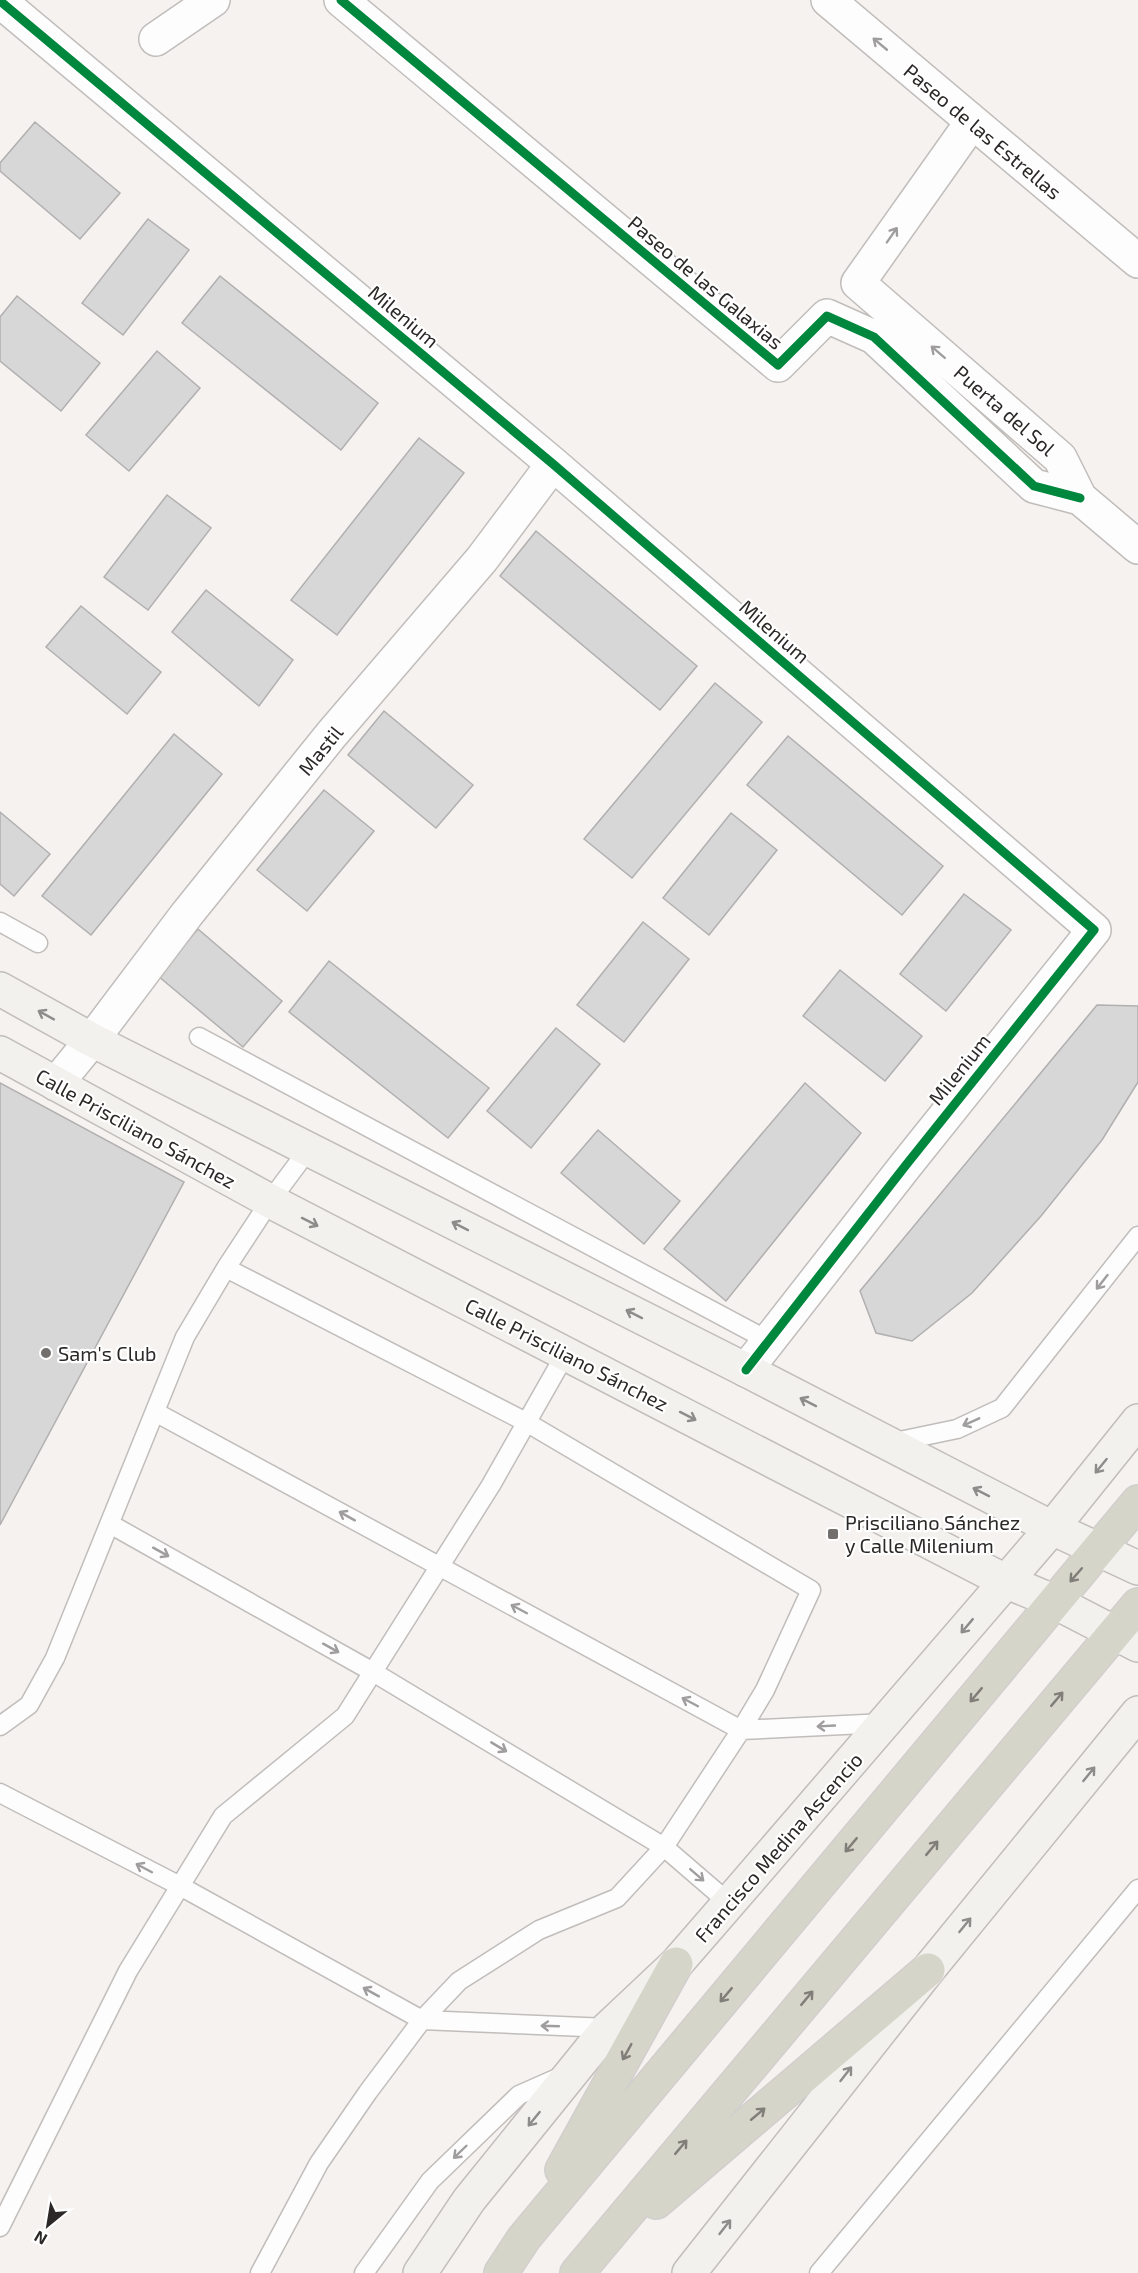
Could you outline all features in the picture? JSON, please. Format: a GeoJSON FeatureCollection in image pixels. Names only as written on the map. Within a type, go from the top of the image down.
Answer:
{"type":"FeatureCollection","features":[{"type":"Feature","properties":{"kind":"highway"},"geometry":{"type":"LineString","coordinates":[[524,2238],[1138,1502]]}},
{"type":"Feature","properties":{"kind":"highway"},"geometry":{"type":"LineString","coordinates":[[581,2267],[1126,1638],[1138,1605]]}},
{"type":"Feature","properties":{"kind":"highway"},"geometry":{"type":"LineString","coordinates":[[501,2273],[524,2238],[676,1964]]}},
{"type":"Feature","properties":{"kind":"highway"},"geometry":{"type":"LineString","coordinates":[[581,2267],[928,1970]]}},
{"type":"Feature","properties":{"kind":"main road"},"geometry":{"type":"LineString","coordinates":[[0,989],[92,1040],[308,1150],[746,1370],[1052,1528],[1138,1568]]}},
{"type":"Feature","properties":{"kind":"main road","name":"Calle Prisciliano Sánchez"},"geometry":{"type":"LineString","coordinates":[[0,1053],[270,1201],[1005,1581],[1126,1638]]}},
{"type":"Feature","properties":{"kind":"main road","name":"Francisco Medina Ascencio"},"geometry":{"type":"LineString","coordinates":[[420,2273],[469,2200],[608,2028],[676,1964],[1052,1528],[1138,1421]]}},
{"type":"Feature","properties":{"kind":"main road"},"geometry":{"type":"LineString","coordinates":[[689,2273],[928,1970],[1138,1713]]}},
{"type":"Feature","properties":{"kind":"street"},"geometry":{"type":"LineString","coordinates":[[156,39],[213,0]]}},
{"type":"Feature","properties":{"kind":"street","name":"Paseo de las Galaxias"},"geometry":{"type":"LineString","coordinates":[[341,0],[778,365],[827,316],[874,338],[1034,486],[1080,498]]}},
{"type":"Feature","properties":{"kind":"street","name":"Paseo de las Estrellas"},"geometry":{"type":"LineString","coordinates":[[828,0],[1138,261]]}},
{"type":"Feature","properties":{"kind":"street","name":"Milenium"},"geometry":{"type":"LineString","coordinates":[[0,1],[553,464],[1094,930],[746,1370]]}},
{"type":"Feature","properties":{"kind":"street","name":"Puerta del Sol"},"geometry":{"type":"LineString","coordinates":[[972,122],[858,283],[1060,458],[1080,498],[1138,547]]}},
{"type":"Feature","properties":{"kind":"street","name":"Mastil"},"geometry":{"type":"LineString","coordinates":[[56,1084],[194,905],[331,735],[482,559],[553,464]]}},
{"type":"Feature","properties":{"kind":"lane"},"geometry":{"type":"LineString","coordinates":[[0,922],[38,943]]}},
{"type":"Feature","properties":{"kind":"lane"},"geometry":{"type":"LineString","coordinates":[[199,1037],[770,1341]]}},
{"type":"Feature","properties":{"kind":"lane"},"geometry":{"type":"LineString","coordinates":[[0,1725],[29,1705],[55,1658],[185,1337],[226,1268],[270,1201],[308,1150]]}},
{"type":"Feature","properties":{"kind":"lane"},"geometry":{"type":"LineString","coordinates":[[888,1443],[957,1429],[1002,1408],[1138,1236]]}},
{"type":"Feature","properties":{"kind":"lane"},"geometry":{"type":"LineString","coordinates":[[226,1268],[526,1422],[811,1590],[765,1690],[664,1846],[617,1898],[539,1930],[459,1982],[422,2020],[319,2163],[260,2273]]}},
{"type":"Feature","properties":{"kind":"lane"},"geometry":{"type":"LineString","coordinates":[[0,2227],[128,1971],[223,1816],[345,1716],[490,1485],[566,1353]]}},
{"type":"Feature","properties":{"kind":"lane"},"geometry":{"type":"LineString","coordinates":[[155,1412],[741,1730],[885,1723]]}},
{"type":"Feature","properties":{"kind":"lane"},"geometry":{"type":"LineString","coordinates":[[110,1524],[373,1672],[664,1846],[729,1903]]}},
{"type":"Feature","properties":{"kind":"lane"},"geometry":{"type":"LineString","coordinates":[[0,1793],[180,1886],[422,2020],[608,2028]]}},
{"type":"Feature","properties":{"kind":"lane"},"geometry":{"type":"LineString","coordinates":[[819,2273],[1138,1889]]}},
{"type":"Feature","properties":{"kind":"lane"},"geometry":{"type":"LineString","coordinates":[[364,2273],[430,2181],[519,2095],[574,2070]]}},
{"type":"Feature","properties":{"kind":"building"},"geometry":{"type":"Polygon","coordinates":[[[35,122],[120,193],[80,239],[0,171],[0,163],[35,122]]]}},
{"type":"Feature","properties":{"kind":"building"},"geometry":{"type":"Polygon","coordinates":[[[148,219],[189,250],[123,335],[82,303],[148,219]]]}},
{"type":"Feature","properties":{"kind":"building"},"geometry":{"type":"Polygon","coordinates":[[[220,276],[378,403],[341,450],[182,323],[220,276]]]}},
{"type":"Feature","properties":{"kind":"building"},"geometry":{"type":"Polygon","coordinates":[[[17,296],[100,363],[61,411],[0,361],[0,317],[17,296]]]}},
{"type":"Feature","properties":{"kind":"building"},"geometry":{"type":"Polygon","coordinates":[[[157,351],[200,388],[129,471],[86,435],[157,351]]]}},
{"type":"Feature","properties":{"kind":"building"},"geometry":{"type":"Polygon","coordinates":[[[419,438],[464,473],[337,635],[291,600],[419,438]]]}},
{"type":"Feature","properties":{"kind":"building"},"geometry":{"type":"Polygon","coordinates":[[[167,495],[211,528],[148,610],[104,577],[167,495]]]}},
{"type":"Feature","properties":{"kind":"building"},"geometry":{"type":"Polygon","coordinates":[[[536,531],[697,666],[660,710],[500,576],[536,531]]]}},
{"type":"Feature","properties":{"kind":"building"},"geometry":{"type":"Polygon","coordinates":[[[206,590],[293,660],[259,706],[172,632],[206,590]]]}},
{"type":"Feature","properties":{"kind":"building"},"geometry":{"type":"Polygon","coordinates":[[[81,606],[161,672],[127,714],[46,647],[81,606]]]}},
{"type":"Feature","properties":{"kind":"building"},"geometry":{"type":"Polygon","coordinates":[[[715,683],[762,722],[632,878],[584,839],[715,683]]]}},
{"type":"Feature","properties":{"kind":"building"},"geometry":{"type":"Polygon","coordinates":[[[384,711],[473,785],[436,828],[348,755],[384,711]]]}},
{"type":"Feature","properties":{"kind":"building"},"geometry":{"type":"Polygon","coordinates":[[[174,734],[222,774],[91,935],[42,896],[174,734]]]}},
{"type":"Feature","properties":{"kind":"building"},"geometry":{"type":"Polygon","coordinates":[[[788,736],[943,866],[902,915],[747,785],[788,736]]]}},
{"type":"Feature","properties":{"kind":"building"},"geometry":{"type":"Polygon","coordinates":[[[324,790],[374,831],[307,911],[257,870],[324,790]]]}},
{"type":"Feature","properties":{"kind":"building"},"geometry":{"type":"Polygon","coordinates":[[[0,812],[50,854],[14,896],[0,884],[0,812]]]}},
{"type":"Feature","properties":{"kind":"building"},"geometry":{"type":"Polygon","coordinates":[[[731,813],[777,850],[709,935],[663,898],[731,813]]]}},
{"type":"Feature","properties":{"kind":"building"},"geometry":{"type":"Polygon","coordinates":[[[964,894],[1011,930],[946,1011],[900,974],[964,894]]]}},
{"type":"Feature","properties":{"kind":"building"},"geometry":{"type":"Polygon","coordinates":[[[643,922],[689,959],[624,1042],[577,1005],[643,922]]]}},
{"type":"Feature","properties":{"kind":"building"},"geometry":{"type":"Polygon","coordinates":[[[198,929],[282,1001],[243,1047],[158,976],[198,929]]]}},
{"type":"Feature","properties":{"kind":"building"},"geometry":{"type":"Polygon","coordinates":[[[329,961],[489,1088],[448,1138],[289,1012],[329,961]]]}},
{"type":"Feature","properties":{"kind":"building"},"geometry":{"type":"Polygon","coordinates":[[[840,970],[922,1036],[885,1081],[803,1016],[840,970]]]}},
{"type":"Feature","properties":{"kind":"building"},"geometry":{"type":"Polygon","coordinates":[[[1097,1005],[1138,1006],[1138,1082],[1102,1140],[1041,1216],[972,1293],[912,1341],[876,1333],[860,1291],[1097,1005]]]}},
{"type":"Feature","properties":{"kind":"building"},"geometry":{"type":"Polygon","coordinates":[[[556,1028],[600,1064],[531,1148],[487,1111],[556,1028]]]}},
{"type":"Feature","properties":{"kind":"building","name":"Sam's Club"},"geometry":{"type":"Polygon","coordinates":[[[0,1083],[184,1182],[0,1525],[0,1083]]]}},
{"type":"Feature","properties":{"kind":"building"},"geometry":{"type":"Polygon","coordinates":[[[805,1083],[861,1133],[726,1301],[664,1249],[805,1083]]]}},
{"type":"Feature","properties":{"kind":"building"},"geometry":{"type":"Polygon","coordinates":[[[598,1130],[680,1201],[644,1244],[561,1173],[598,1130]]]}},
{"type":"Feature","properties":{"kind":"cycle path"},"geometry":{"type":"LineString","coordinates":[[341,0],[778,365],[827,316],[874,337],[1034,486],[1080,498]]}},
{"type":"Feature","properties":{"kind":"cycle path"},"geometry":{"type":"LineString","coordinates":[[0,1],[553,464],[1094,930],[746,1370]]}},
{"type":"Feature","properties":{"kind":"place","name":"Sam's Club"},"geometry":{"type":"Point","coordinates":[46,1353]}},
{"type":"Feature","properties":{"kind":"place","name":"Prisciliano Sánchez y Calle Milenium"},"geometry":{"type":"Point","coordinates":[833,1534]}}]}
